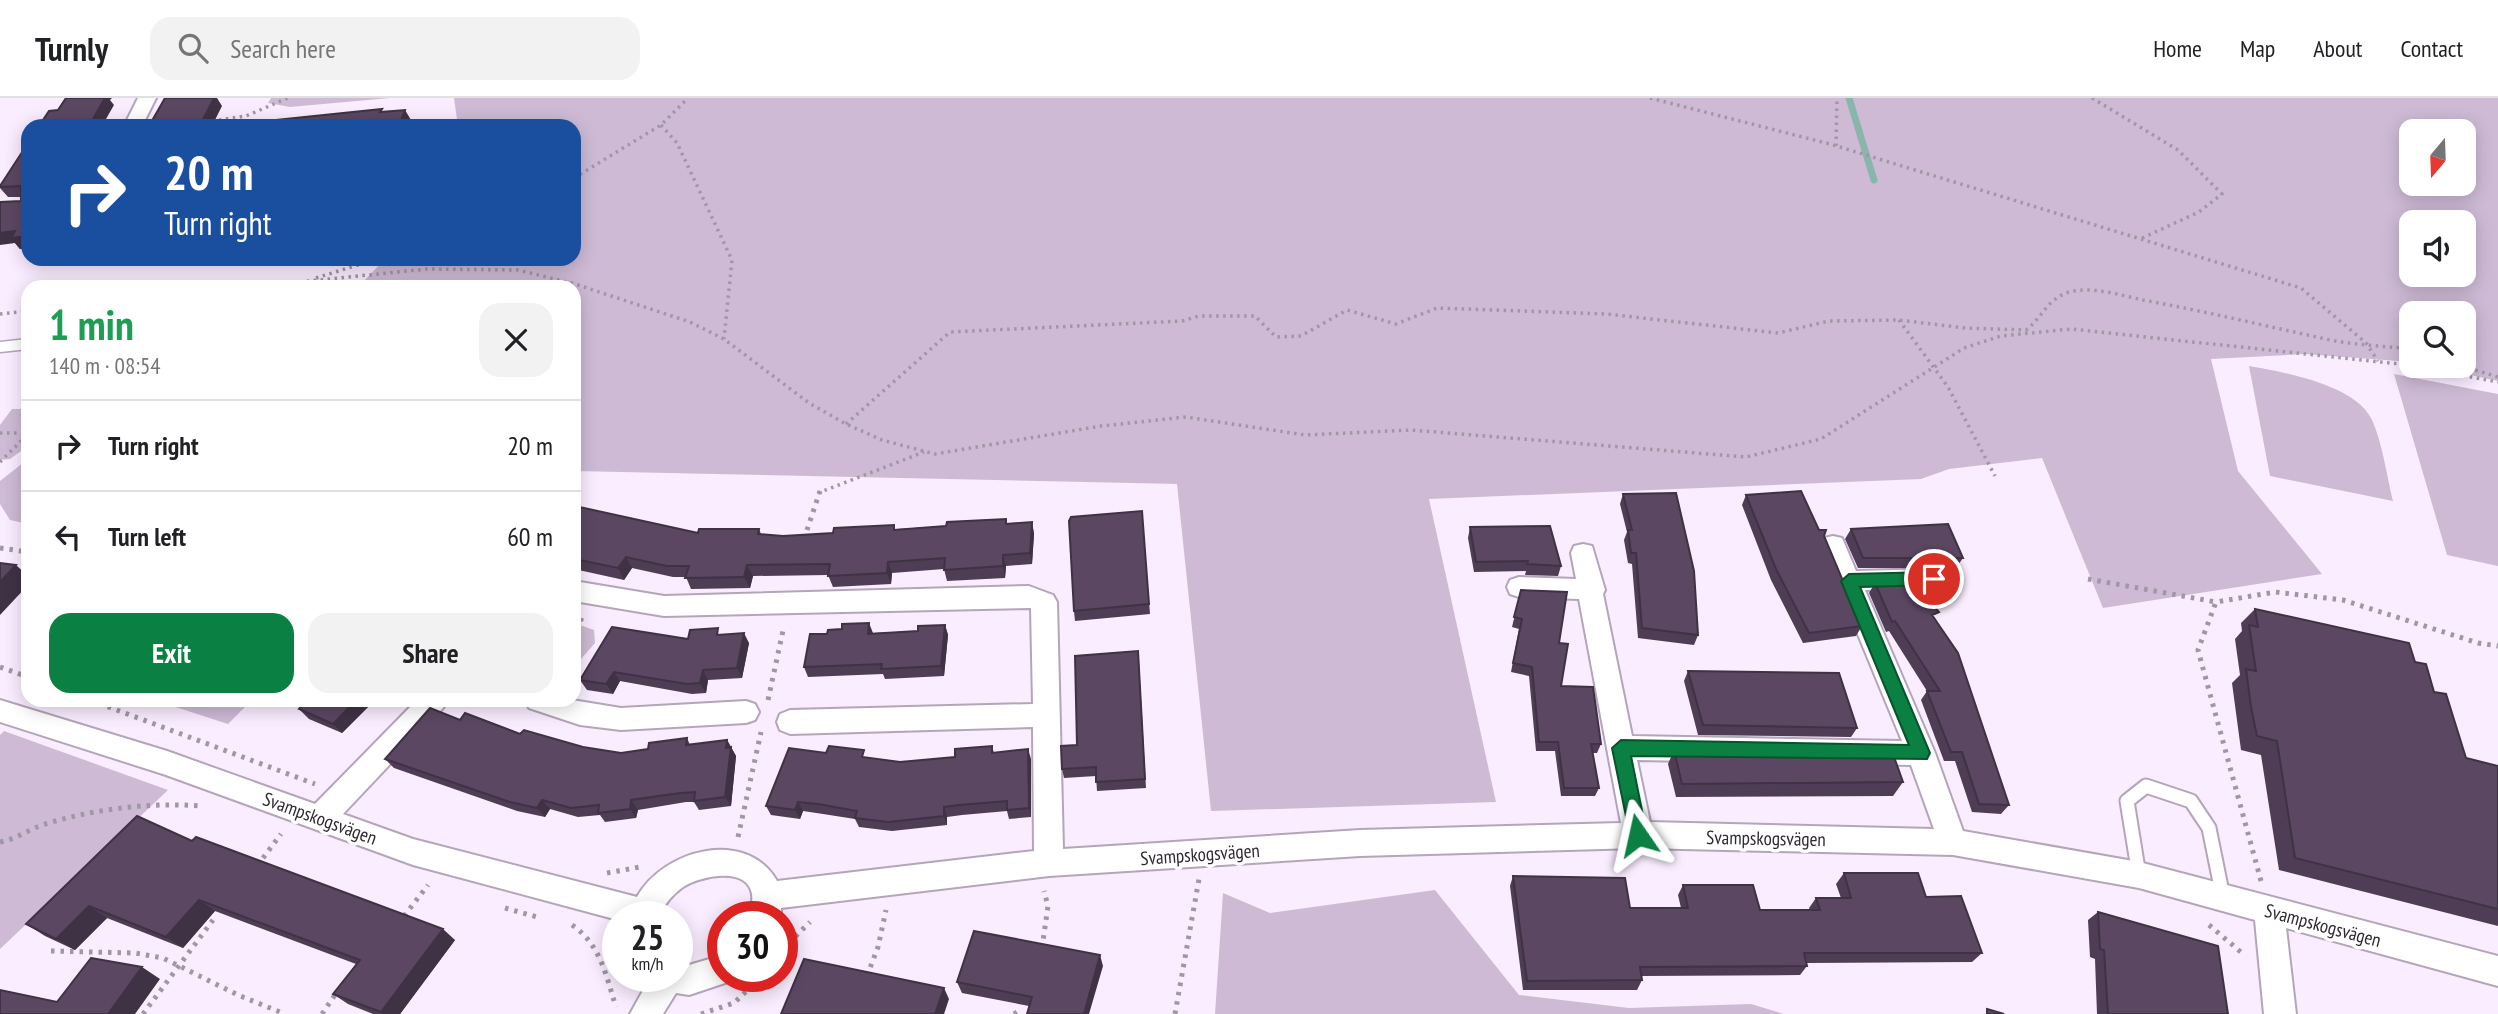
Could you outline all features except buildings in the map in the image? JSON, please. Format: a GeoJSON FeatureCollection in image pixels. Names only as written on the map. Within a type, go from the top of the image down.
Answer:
{"type":"FeatureCollection","features":[{"type":"Feature","properties":{"kind":"street"},"geometry":{"type":"LineString","coordinates":[[136,119],[147,98]]}},
{"type":"Feature","properties":{"kind":"street"},"geometry":{"type":"LineString","coordinates":[[1833,545],[1921,753],[1953,842]]}},
{"type":"Feature","properties":{"kind":"street"},"geometry":{"type":"LineString","coordinates":[[1583,553],[1593,590],[1638,835]]}},
{"type":"Feature","properties":{"kind":"street"},"geometry":{"type":"LineString","coordinates":[[1849,581],[1934,579]]}},
{"type":"Feature","properties":{"kind":"street"},"geometry":{"type":"LineString","coordinates":[[1520,586],[1593,590]]}},
{"type":"Feature","properties":{"kind":"street"},"geometry":{"type":"LineString","coordinates":[[581,592],[664,606],[724,607],[1029,596],[1044,602],[1044,715],[1052,874]]}},
{"type":"Feature","properties":{"kind":"street"},"geometry":{"type":"LineString","coordinates":[[320,818],[426,707]]}},
{"type":"Feature","properties":{"kind":"street"},"geometry":{"type":"LineString","coordinates":[[559,707],[580,714],[621,719],[746,712]]}},
{"type":"Feature","properties":{"kind":"street","name":"Svampskogsvägen"},"geometry":{"type":"LineString","coordinates":[[0,712],[167,763],[413,852],[602,904]]}},
{"type":"Feature","properties":{"kind":"street"},"geometry":{"type":"LineString","coordinates":[[790,722],[1044,715]]}},
{"type":"Feature","properties":{"kind":"street"},"geometry":{"type":"LineString","coordinates":[[1621,748],[1921,753]]}},
{"type":"Feature","properties":{"kind":"street","name":"Svampskogsvägen"},"geometry":{"type":"LineString","coordinates":[[798,904],[1205,854],[1360,843],[1638,835],[1953,842],[2139,875],[2498,971]]}},
{"type":"Feature","properties":{"kind":"street","name":"Svampskogsvägen"},"geometry":{"type":"LineString","coordinates":[[651,901],[658,890],[676,874],[702,863],[724,861],[743,866],[758,877],[766,901]]}},
{"type":"Feature","properties":{"kind":"street"},"geometry":{"type":"LineString","coordinates":[[2269,911],[2280,1014]]}},
{"type":"Feature","properties":{"kind":"street"},"geometry":{"type":"LineString","coordinates":[[646,1014],[658,992]]}},
{"type":"Feature","properties":{"kind":"lane"},"geometry":{"type":"LineString","coordinates":[[0,347],[21,345]]}},
{"type":"Feature","properties":{"kind":"lane"},"geometry":{"type":"LineString","coordinates":[[2139,875],[2127,801],[2146,786],[2191,801],[2209,828],[2223,897]]}},
{"type":"Feature","properties":{"kind":"path"},"geometry":{"type":"LineString","coordinates":[[223,119],[246,116],[288,98]]}},
{"type":"Feature","properties":{"kind":"path"},"geometry":{"type":"LineString","coordinates":[[581,174],[661,125],[688,98]]}},
{"type":"Feature","properties":{"kind":"path"},"geometry":{"type":"LineString","coordinates":[[1650,98],[1836,146],[2301,289],[2366,343],[2378,362]]}},
{"type":"Feature","properties":{"kind":"path"},"geometry":{"type":"LineString","coordinates":[[1836,146],[1837,98]]}},
{"type":"Feature","properties":{"kind":"path"},"geometry":{"type":"LineString","coordinates":[[2092,98],[2178,150],[2222,194],[2199,212],[2140,239]]}},
{"type":"Feature","properties":{"kind":"path"},"geometry":{"type":"LineString","coordinates":[[661,125],[677,143],[732,260],[724,339]]}},
{"type":"Feature","properties":{"kind":"path"},"geometry":{"type":"LineString","coordinates":[[308,280],[354,266]]}},
{"type":"Feature","properties":{"kind":"path"},"geometry":{"type":"LineString","coordinates":[[315,280],[427,269],[517,270],[553,280]]}},
{"type":"Feature","properties":{"kind":"path"},"geometry":{"type":"LineString","coordinates":[[581,288],[652,308],[724,339],[809,403],[846,424],[882,440],[935,454],[1101,426],[1186,417],[1305,435],[1411,430],[1745,457],[1821,439],[1964,348],[2001,336],[2071,330],[2378,362],[2498,379]]}},
{"type":"Feature","properties":{"kind":"path"},"geometry":{"type":"LineString","coordinates":[[846,424],[950,332],[1182,321],[1199,316],[1255,316],[1276,337],[1301,336],[1347,310],[1395,324],[1437,308],[1606,314],[1778,333],[1829,321],[1899,320],[1965,328],[2026,330],[2034,324],[2041,310],[2055,299],[2070,292],[2098,291],[2215,313],[2325,339],[2399,347]]}},
{"type":"Feature","properties":{"kind":"path"},"geometry":{"type":"LineString","coordinates":[[0,314],[21,312]]}},
{"type":"Feature","properties":{"kind":"path"},"geometry":{"type":"LineString","coordinates":[[1899,320],[1934,368],[1995,476]]}},
{"type":"Feature","properties":{"kind":"path"},"geometry":{"type":"LineString","coordinates":[[2476,371],[2498,379]]}},
{"type":"Feature","properties":{"kind":"path"},"geometry":{"type":"LineString","coordinates":[[0,433],[21,433]]}},
{"type":"Feature","properties":{"kind":"path"},"geometry":{"type":"LineString","coordinates":[[0,462],[21,440]]}},
{"type":"Feature","properties":{"kind":"path"},"geometry":{"type":"LineString","coordinates":[[0,548],[21,551]]}},
{"type":"Feature","properties":{"kind":"path"},"geometry":{"type":"LineString","coordinates":[[2088,579],[2216,602],[2275,592],[2343,600],[2478,643],[2498,646]]}},
{"type":"Feature","properties":{"kind":"path"},"geometry":{"type":"LineString","coordinates":[[2216,602],[2198,650],[2269,911]]}},
{"type":"Feature","properties":{"kind":"path"},"geometry":{"type":"LineString","coordinates":[[0,667],[21,674]]}},
{"type":"Feature","properties":{"kind":"path"},"geometry":{"type":"LineString","coordinates":[[109,707],[341,794]]}},
{"type":"Feature","properties":{"kind":"path"},"geometry":{"type":"LineString","coordinates":[[0,842],[41,825],[89,813],[175,803],[212,808]]}},
{"type":"Feature","properties":{"kind":"path"},"geometry":{"type":"LineString","coordinates":[[263,858],[281,834]]}},
{"type":"Feature","properties":{"kind":"path"},"geometry":{"type":"LineString","coordinates":[[727,838],[738,837],[747,843]]}},
{"type":"Feature","properties":{"kind":"path"},"geometry":{"type":"LineString","coordinates":[[1175,1014],[1205,854]]}},
{"type":"Feature","properties":{"kind":"path"},"geometry":{"type":"LineString","coordinates":[[598,874],[639,867],[650,862]]}},
{"type":"Feature","properties":{"kind":"path"},"geometry":{"type":"LineString","coordinates":[[1041,950],[1048,906],[1042,887],[1052,874]]}},
{"type":"Feature","properties":{"kind":"path"},"geometry":{"type":"LineString","coordinates":[[404,916],[428,886]]}},
{"type":"Feature","properties":{"kind":"path"},"geometry":{"type":"LineString","coordinates":[[867,977],[878,947],[887,902],[876,904]]}},
{"type":"Feature","properties":{"kind":"path"},"geometry":{"type":"LineString","coordinates":[[798,933],[808,922],[818,918]]}},
{"type":"Feature","properties":{"kind":"path"},"geometry":{"type":"LineString","coordinates":[[143,1014],[213,920]]}},
{"type":"Feature","properties":{"kind":"path"},"geometry":{"type":"LineString","coordinates":[[2201,921],[2240,948],[2244,957]]}},
{"type":"Feature","properties":{"kind":"path"},"geometry":{"type":"LineString","coordinates":[[569,923],[585,932],[599,951],[618,1014]]}},
{"type":"Feature","properties":{"kind":"path"},"geometry":{"type":"LineString","coordinates":[[51,951],[74,956],[92,951],[120,951],[160,957],[181,964],[253,1003],[285,1014]]}},
{"type":"Feature","properties":{"kind":"path"},"geometry":{"type":"LineString","coordinates":[[321,1014],[346,981]]}},
{"type":"Feature","properties":{"kind":"shaded area"},"geometry":{"type":"Polygon","coordinates":[[[271,98],[390,98],[290,107],[268,103],[271,98]]]}},
{"type":"Feature","properties":{"kind":"shaded area"},"geometry":{"type":"Polygon","coordinates":[[[454,98],[2498,98],[2498,381],[2476,376],[2476,301],[2399,301],[2399,361],[2305,354],[2211,359],[2238,471],[2322,574],[2103,608],[2042,458],[1949,469],[1921,479],[1429,499],[1496,802],[1211,811],[1177,484],[581,471],[581,280],[365,280],[378,266],[581,266],[581,119],[457,119],[454,98]]]}},
{"type":"Feature","properties":{"kind":"shaded area"},"geometry":{"type":"Polygon","coordinates":[[[2249,366],[2333,388],[2362,406],[2371,418],[2378,437],[2393,501],[2270,476],[2249,366]]]}},
{"type":"Feature","properties":{"kind":"shaded area"},"geometry":{"type":"Polygon","coordinates":[[[2394,374],[2399,375],[2399,378],[2415,378],[2498,394],[2498,566],[2447,555],[2394,374]]]}},
{"type":"Feature","properties":{"kind":"shaded area"},"geometry":{"type":"Polygon","coordinates":[[[12,409],[21,409],[21,451],[10,459],[0,460],[0,425],[12,409]]]}},
{"type":"Feature","properties":{"kind":"shaded area"},"geometry":{"type":"Polygon","coordinates":[[[21,464],[21,522],[10,520],[0,504],[0,481],[21,464]]]}},
{"type":"Feature","properties":{"kind":"shaded area"},"geometry":{"type":"Polygon","coordinates":[[[581,625],[594,630],[595,643],[581,659],[581,625]]]}},
{"type":"Feature","properties":{"kind":"shaded area"},"geometry":{"type":"Polygon","coordinates":[[[176,707],[245,707],[228,724],[176,707]]]}},
{"type":"Feature","properties":{"kind":"shaded area"},"geometry":{"type":"Polygon","coordinates":[[[4,731],[168,790],[0,949],[0,735],[4,731]]]}},
{"type":"Feature","properties":{"kind":"shaded area"},"geometry":{"type":"Polygon","coordinates":[[[1435,890],[1519,995],[1629,1008],[1751,1004],[1784,1014],[1215,1014],[1223,893],[1270,913],[1435,890]]]}},
{"type":"Feature","properties":{"kind":"waterway"},"geometry":{"type":"LineString","coordinates":[[1849,98],[1874,180]]}},
{"type":"Feature","properties":{"kind":"route"},"geometry":{"type":"LineString","coordinates":[[1638,835],[1621,748],[1921,753],[1849,581],[1934,579]]}}]}
